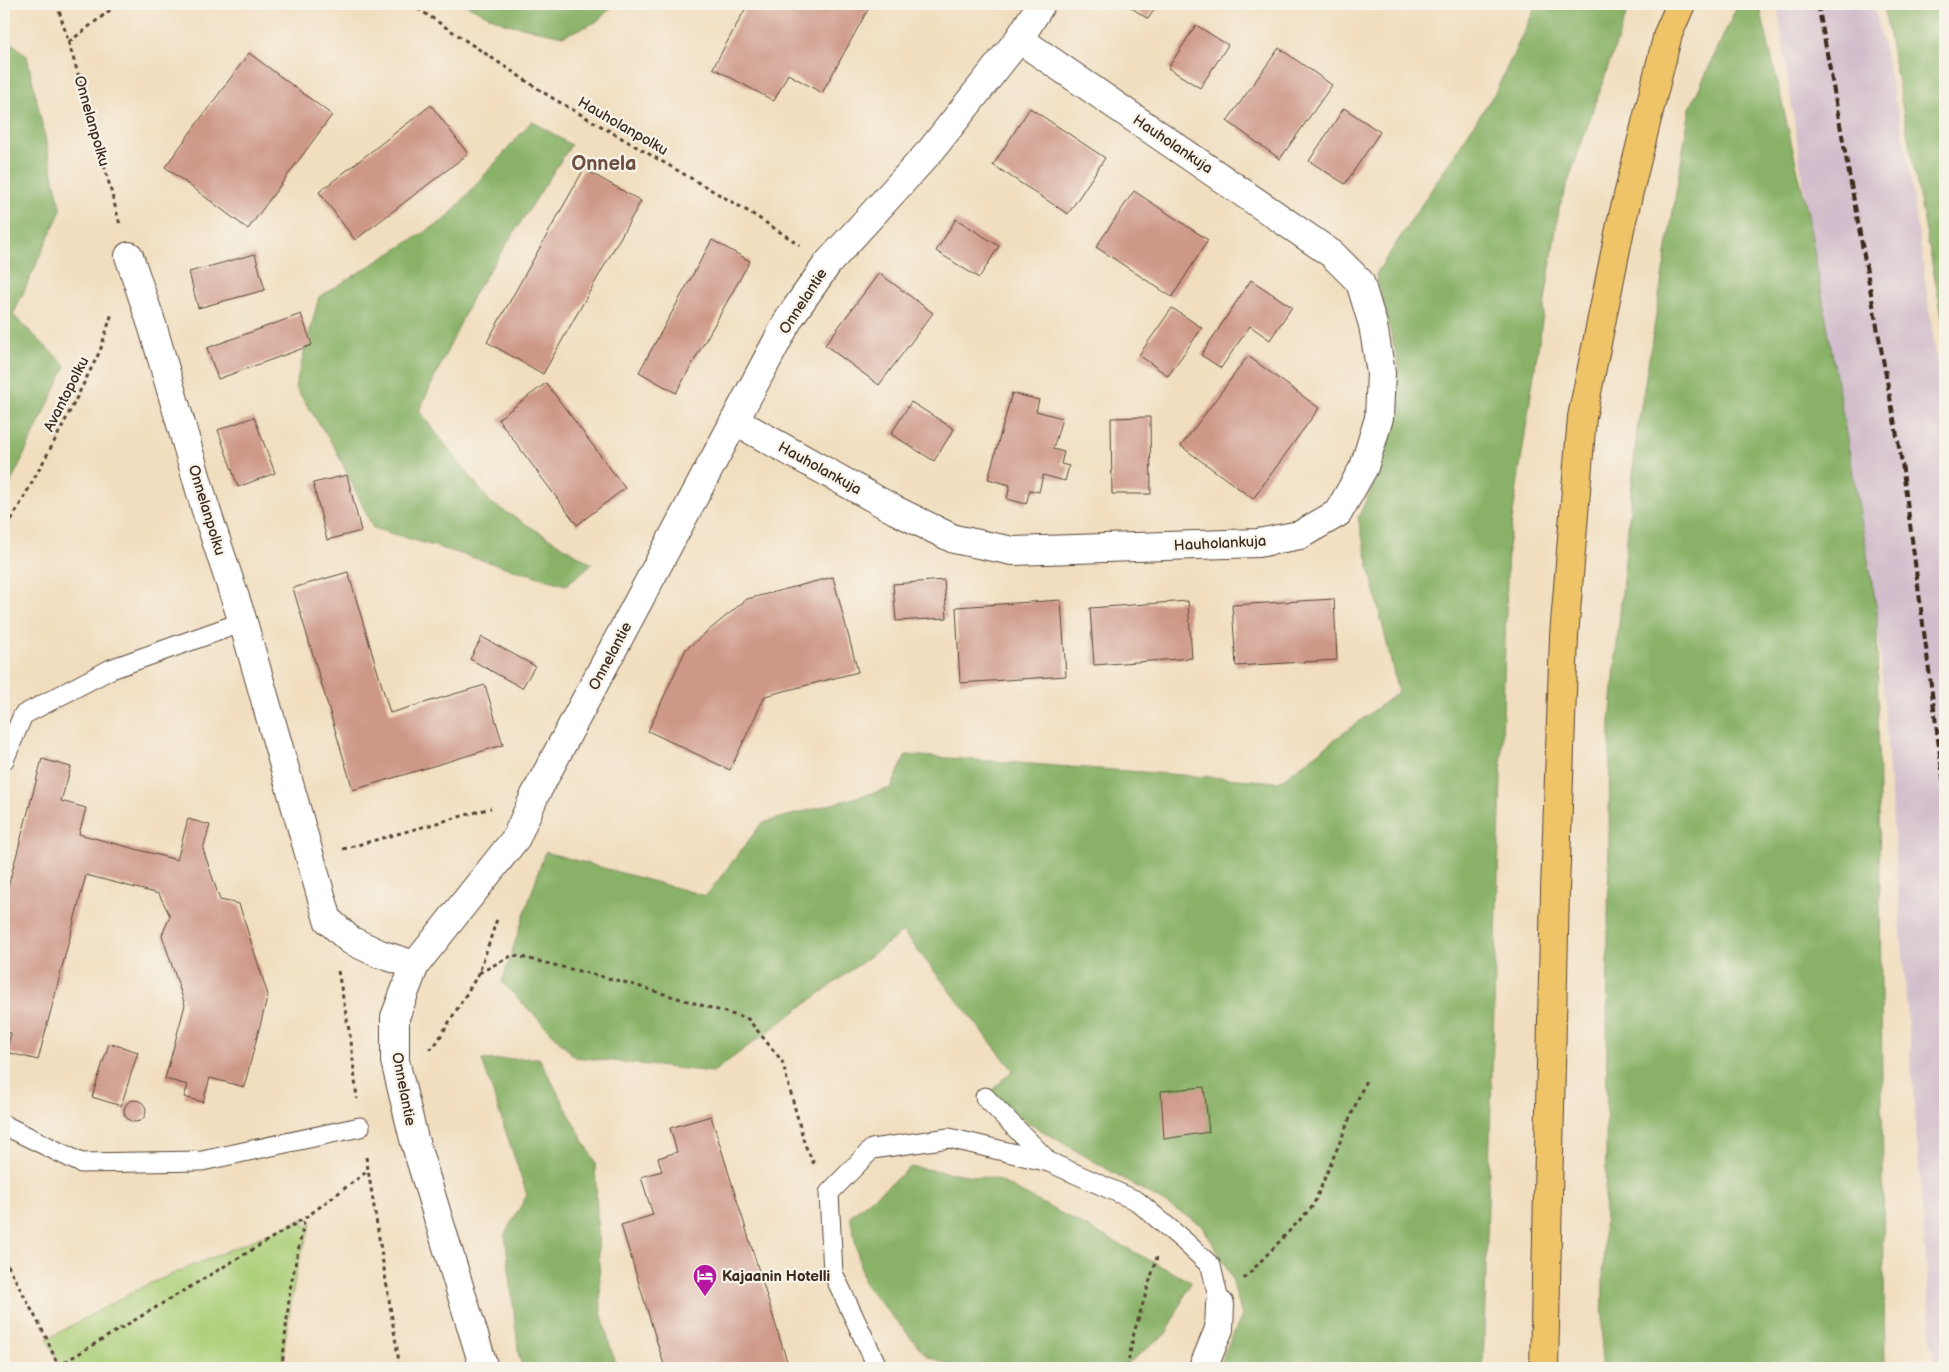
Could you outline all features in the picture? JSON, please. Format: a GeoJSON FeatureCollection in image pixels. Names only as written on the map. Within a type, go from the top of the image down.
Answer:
{"type":"FeatureCollection","features":[{"type":"Feature","properties":{"kind":"highway"},"geometry":{"type":"LineString","coordinates":[[1544,1368],[1555,890],[1564,636],[1582,417],[1621,224],[1668,34],[1681,4]]}},
{"type":"Feature","properties":{"kind":"highway"},"geometry":{"type":"LineString","coordinates":[[1537,1368],[1546,1293]]}},
{"type":"Feature","properties":{"kind":"street","name":"Onnelantie"},"geometry":{"type":"LineString","coordinates":[[484,1368],[414,1139],[395,1061],[396,1017],[415,965],[516,838],[535,796],[790,317],[828,263],[932,149],[1019,39],[1041,4]]}},
{"type":"Feature","properties":{"kind":"street","name":"Hauholankuja"},"geometry":{"type":"LineString","coordinates":[[735,420],[895,510],[954,539],[1013,551],[1258,543],[1300,535],[1338,513],[1364,467],[1379,418],[1381,373],[1373,325],[1360,282],[1332,254],[1019,39]]}},
{"type":"Feature","properties":{"kind":"street","name":"Onnelanpolku"},"geometry":{"type":"LineString","coordinates":[[129,256],[153,328],[205,507],[243,622],[328,920],[350,940],[380,954],[415,965]]}},
{"type":"Feature","properties":{"kind":"street"},"geometry":{"type":"LineString","coordinates":[[1203,1368],[1219,1329],[1220,1305]]}},
{"type":"Feature","properties":{"kind":"lane"},"geometry":{"type":"LineString","coordinates":[[4,760],[22,715],[111,669],[243,622]]}},
{"type":"Feature","properties":{"kind":"lane"},"geometry":{"type":"LineString","coordinates":[[984,1097],[1048,1162]]}},
{"type":"Feature","properties":{"kind":"lane"},"geometry":{"type":"LineString","coordinates":[[4,1126],[81,1163],[202,1161],[360,1127]]}},
{"type":"Feature","properties":{"kind":"lane"},"geometry":{"type":"LineString","coordinates":[[878,1368],[833,1273],[829,1193],[872,1149],[949,1138],[1048,1162],[1137,1201],[1211,1266],[1220,1305]]}},
{"type":"Feature","properties":{"kind":"path","name":"Onnelanpolku"},"geometry":{"type":"LineString","coordinates":[[57,4],[129,256]]}},
{"type":"Feature","properties":{"kind":"path"},"geometry":{"type":"LineString","coordinates":[[69,42],[118,4]]}},
{"type":"Feature","properties":{"kind":"path","name":"Hauholanpolku"},"geometry":{"type":"LineString","coordinates":[[411,4],[549,96],[751,213],[828,263]]}},
{"type":"Feature","properties":{"kind":"path","name":"Avantopolku"},"geometry":{"type":"LineString","coordinates":[[4,534],[61,429],[100,351],[129,256]]}},
{"type":"Feature","properties":{"kind":"path"},"geometry":{"type":"LineString","coordinates":[[311,858],[535,796]]}},
{"type":"Feature","properties":{"kind":"path"},"geometry":{"type":"LineString","coordinates":[[354,1069],[395,1061],[434,1047],[479,973],[499,912]]}},
{"type":"Feature","properties":{"kind":"path"},"geometry":{"type":"LineString","coordinates":[[479,973],[513,955],[624,982],[748,1019],[782,1061],[805,1145],[829,1193]]}},
{"type":"Feature","properties":{"kind":"path"},"geometry":{"type":"LineString","coordinates":[[1220,1305],[1312,1206],[1366,1080]]}},
{"type":"Feature","properties":{"kind":"path"},"geometry":{"type":"LineString","coordinates":[[4,1258],[47,1339],[58,1367],[305,1218],[369,1170]]}},
{"type":"Feature","properties":{"kind":"path"},"geometry":{"type":"LineString","coordinates":[[282,1368],[290,1289],[305,1218]]}},
{"type":"Feature","properties":{"kind":"path"},"geometry":{"type":"LineString","coordinates":[[1127,1368],[1134,1333],[1166,1226]]}},
{"type":"Feature","properties":{"kind":"shaded area"},"geometry":{"type":"Polygon","coordinates":[[[1777,4],[1874,4],[1907,154],[1945,419],[1945,1368],[1934,1368],[1877,611],[1807,210],[1777,4]]]}},
{"type":"Feature","properties":{"kind":"green space"},"geometry":{"type":"Polygon","coordinates":[[[464,4],[615,4],[596,22],[563,36],[504,23],[464,4]]]}},
{"type":"Feature","properties":{"kind":"green space"},"geometry":{"type":"Polygon","coordinates":[[[1537,4],[1630,4],[1559,208],[1508,547],[1483,1368],[1217,1368],[1242,1316],[1231,1275],[1202,1225],[985,1097],[1013,1070],[903,932],[713,1072],[575,1057],[502,982],[545,852],[706,896],[762,823],[891,788],[906,755],[1279,782],[1398,692],[1358,518],[1386,457],[1399,366],[1376,274],[1496,91],[1537,4]]]}},
{"type":"Feature","properties":{"kind":"green space"},"geometry":{"type":"Polygon","coordinates":[[[1738,4],[1759,4],[1807,210],[1877,611],[1885,1368],[1601,1368],[1606,1154],[1610,721],[1637,431],[1690,108],[1738,4]]]}},
{"type":"Feature","properties":{"kind":"green space"},"geometry":{"type":"Polygon","coordinates":[[[1883,4],[1945,4],[1945,332],[1883,4]]]}},
{"type":"Feature","properties":{"kind":"green space"},"geometry":{"type":"Polygon","coordinates":[[[4,36],[27,56],[61,210],[13,315],[66,366],[4,497],[4,36]]]}},
{"type":"Feature","properties":{"kind":"green space"},"geometry":{"type":"Polygon","coordinates":[[[532,121],[571,145],[474,294],[419,411],[491,503],[592,564],[566,585],[373,528],[335,448],[295,387],[319,297],[446,219],[532,121]]]}},
{"type":"Feature","properties":{"kind":"green space"},"geometry":{"type":"Polygon","coordinates":[[[539,1058],[595,1162],[601,1312],[616,1368],[523,1368],[519,1356],[505,1234],[527,1195],[482,1060],[539,1058]]]}},
{"type":"Feature","properties":{"kind":"green space"},"geometry":{"type":"Polygon","coordinates":[[[911,1167],[996,1179],[1191,1282],[1167,1333],[1122,1368],[958,1368],[927,1356],[864,1284],[850,1216],[911,1167]]]}},
{"type":"Feature","properties":{"kind":"green space"},"geometry":{"type":"Polygon","coordinates":[[[305,1218],[304,1227],[312,1222],[297,1267],[283,1353],[283,1368],[61,1368],[47,1339],[142,1287],[305,1218]]]}},
{"type":"Feature","properties":{"kind":"building"},"geometry":{"type":"Polygon","coordinates":[[[748,4],[871,4],[822,93],[788,74],[774,101],[713,68],[748,4]]]}},
{"type":"Feature","properties":{"kind":"building"},"geometry":{"type":"Polygon","coordinates":[[[1126,4],[1158,4],[1148,19],[1126,4]]]}},
{"type":"Feature","properties":{"kind":"building"},"geometry":{"type":"Polygon","coordinates":[[[1196,25],[1228,45],[1200,88],[1168,68],[1196,25]]]}},
{"type":"Feature","properties":{"kind":"building"},"geometry":{"type":"Polygon","coordinates":[[[1279,48],[1332,85],[1280,159],[1227,121],[1279,48]]]}},
{"type":"Feature","properties":{"kind":"building"},"geometry":{"type":"Polygon","coordinates":[[[249,53],[332,115],[248,229],[165,167],[249,53]]]}},
{"type":"Feature","properties":{"kind":"building"},"geometry":{"type":"Polygon","coordinates":[[[431,105],[468,154],[355,240],[319,192],[431,105]]]}},
{"type":"Feature","properties":{"kind":"building"},"geometry":{"type":"Polygon","coordinates":[[[1030,108],[1105,158],[1068,214],[993,165],[1030,108]]]}},
{"type":"Feature","properties":{"kind":"building"},"geometry":{"type":"Polygon","coordinates":[[[1344,108],[1380,132],[1345,184],[1309,161],[1344,108]]]}},
{"type":"Feature","properties":{"kind":"building"},"geometry":{"type":"Polygon","coordinates":[[[584,169],[641,201],[543,374],[487,342],[584,169]]]}},
{"type":"Feature","properties":{"kind":"building"},"geometry":{"type":"Polygon","coordinates":[[[1134,191],[1208,240],[1172,297],[1096,247],[1134,191]]]}},
{"type":"Feature","properties":{"kind":"building"},"geometry":{"type":"Polygon","coordinates":[[[956,219],[999,246],[979,278],[936,251],[956,219]]]}},
{"type":"Feature","properties":{"kind":"building"},"geometry":{"type":"Polygon","coordinates":[[[712,240],[750,261],[676,393],[639,372],[712,240]]]}},
{"type":"Feature","properties":{"kind":"building"},"geometry":{"type":"Polygon","coordinates":[[[255,254],[265,290],[198,308],[189,272],[255,254]]]}},
{"type":"Feature","properties":{"kind":"building"},"geometry":{"type":"Polygon","coordinates":[[[879,273],[933,313],[879,385],[825,345],[879,273]]]}},
{"type":"Feature","properties":{"kind":"building"},"geometry":{"type":"Polygon","coordinates":[[[1251,280],[1292,307],[1270,340],[1250,326],[1221,368],[1201,355],[1251,280]]]}},
{"type":"Feature","properties":{"kind":"building"},"geometry":{"type":"Polygon","coordinates":[[[1172,308],[1202,328],[1168,376],[1139,355],[1172,308]]]}},
{"type":"Feature","properties":{"kind":"building"},"geometry":{"type":"Polygon","coordinates":[[[301,314],[312,345],[218,379],[207,348],[301,314]]]}},
{"type":"Feature","properties":{"kind":"building"},"geometry":{"type":"Polygon","coordinates":[[[1248,356],[1319,408],[1253,499],[1181,446],[1248,356]]]}},
{"type":"Feature","properties":{"kind":"building"},"geometry":{"type":"Polygon","coordinates":[[[546,383],[625,488],[577,525],[498,419],[546,383]]]}},
{"type":"Feature","properties":{"kind":"building"},"geometry":{"type":"Polygon","coordinates":[[[1012,393],[1039,400],[1036,411],[1062,418],[1053,449],[1064,452],[1061,464],[1069,466],[1065,481],[1043,475],[1039,492],[1030,490],[1026,504],[1007,499],[1010,485],[988,479],[1012,393]]]}},
{"type":"Feature","properties":{"kind":"building"},"geometry":{"type":"Polygon","coordinates":[[[911,402],[954,429],[934,461],[891,434],[911,402]]]}},
{"type":"Feature","properties":{"kind":"building"},"geometry":{"type":"Polygon","coordinates":[[[254,417],[275,473],[238,487],[218,430],[254,417]]]}},
{"type":"Feature","properties":{"kind":"building"},"geometry":{"type":"Polygon","coordinates":[[[1150,417],[1151,494],[1112,494],[1111,418],[1150,417]]]}},
{"type":"Feature","properties":{"kind":"building"},"geometry":{"type":"Polygon","coordinates":[[[347,475],[361,531],[327,540],[313,483],[347,475]]]}},
{"type":"Feature","properties":{"kind":"building"},"geometry":{"type":"Polygon","coordinates":[[[348,572],[390,713],[485,685],[503,745],[353,790],[293,588],[348,572]]]}},
{"type":"Feature","properties":{"kind":"building"},"geometry":{"type":"Polygon","coordinates":[[[833,577],[858,672],[765,696],[730,770],[648,731],[686,649],[747,599],[833,577]]]}},
{"type":"Feature","properties":{"kind":"building"},"geometry":{"type":"Polygon","coordinates":[[[944,580],[947,618],[896,621],[893,584],[944,580]]]}},
{"type":"Feature","properties":{"kind":"building"},"geometry":{"type":"Polygon","coordinates":[[[1334,599],[1337,660],[1236,666],[1232,605],[1334,599]]]}},
{"type":"Feature","properties":{"kind":"building"},"geometry":{"type":"Polygon","coordinates":[[[1061,600],[1066,676],[960,683],[956,607],[1061,600]]]}},
{"type":"Feature","properties":{"kind":"building"},"geometry":{"type":"Polygon","coordinates":[[[1188,601],[1192,658],[1094,665],[1090,608],[1188,601]]]}},
{"type":"Feature","properties":{"kind":"building"},"geometry":{"type":"Polygon","coordinates":[[[482,637],[535,666],[522,688],[470,659],[482,637]]]}},
{"type":"Feature","properties":{"kind":"building"},"geometry":{"type":"Polygon","coordinates":[[[42,759],[71,767],[61,801],[86,808],[79,834],[177,860],[188,819],[210,825],[203,849],[220,900],[239,904],[268,995],[244,1087],[210,1078],[203,1102],[184,1097],[188,1085],[165,1079],[185,1005],[162,935],[170,916],[159,894],[86,875],[38,1060],[6,1052],[11,1033],[4,1031],[4,902],[42,759]]]}},
{"type":"Feature","properties":{"kind":"building"},"geometry":{"type":"Polygon","coordinates":[[[109,1043],[138,1052],[121,1106],[92,1097],[109,1043]]]}},
{"type":"Feature","properties":{"kind":"building"},"geometry":{"type":"Polygon","coordinates":[[[1204,1087],[1209,1132],[1164,1139],[1161,1091],[1204,1087]]]}},
{"type":"Feature","properties":{"kind":"building"},"geometry":{"type":"Polygon","coordinates":[[[135,1100],[145,1107],[146,1111],[139,1121],[135,1122],[125,1115],[124,1111],[131,1101],[135,1100]]]}},
{"type":"Feature","properties":{"kind":"building","name":"Kajaanin Hotelli"},"geometry":{"type":"Polygon","coordinates":[[[711,1116],[789,1368],[665,1368],[621,1225],[653,1215],[641,1177],[662,1171],[658,1158],[677,1152],[670,1128],[711,1116]]]}},
{"type":"Feature","properties":{"kind":"railway"},"geometry":{"type":"LineString","coordinates":[[1818,4],[1902,463],[1945,793]]}},
{"type":"Feature","properties":{"kind":"place","name":"Kajaanin Hotelli"},"geometry":{"type":"Point","coordinates":[705,1297]}},
{"type":"Feature","properties":{"kind":"district","name":"Onnela"},"geometry":{"type":"Point","coordinates":[604,163]}}]}
